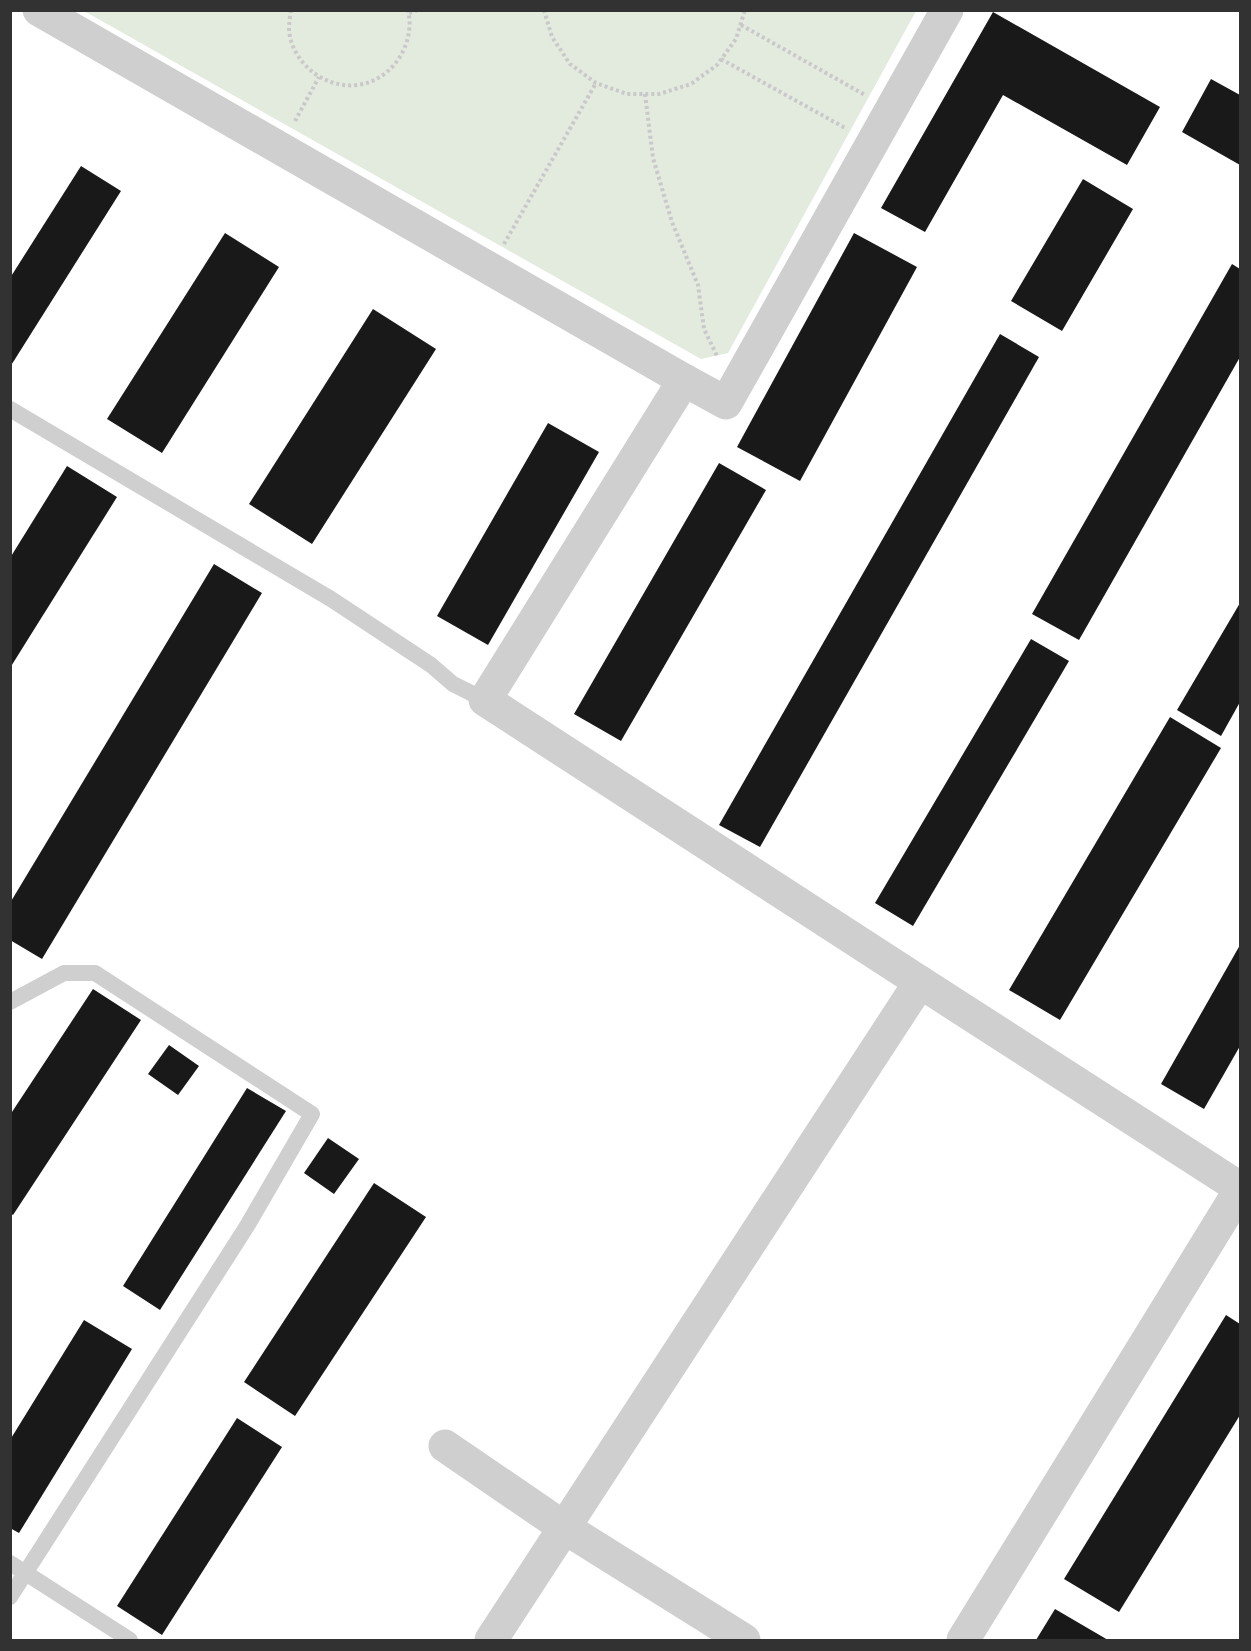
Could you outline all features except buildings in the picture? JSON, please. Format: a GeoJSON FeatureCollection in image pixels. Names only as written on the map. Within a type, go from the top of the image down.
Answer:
{"type":"FeatureCollection","features":[{"type":"Feature","properties":{"kind":"street"},"geometry":{"type":"LineString","coordinates":[[39,10],[726,403],[947,10]]}},
{"type":"Feature","properties":{"kind":"street"},"geometry":{"type":"LineString","coordinates":[[684,380],[485,700],[1240,1189],[963,1641]]}},
{"type":"Feature","properties":{"kind":"street"},"geometry":{"type":"LineString","coordinates":[[491,1641],[920,982]]}},
{"type":"Feature","properties":{"kind":"street"},"geometry":{"type":"LineString","coordinates":[[445,1446],[565,1528],[744,1641]]}},
{"type":"Feature","properties":{"kind":"lane"},"geometry":{"type":"LineString","coordinates":[[10,409],[331,599],[431,665],[453,684],[485,700]]}},
{"type":"Feature","properties":{"kind":"lane"},"geometry":{"type":"LineString","coordinates":[[10,1002],[64,973],[95,973],[312,1114],[247,1226],[10,1598]]}},
{"type":"Feature","properties":{"kind":"lane"},"geometry":{"type":"LineString","coordinates":[[10,1563],[130,1641]]}},
{"type":"Feature","properties":{"kind":"path"},"geometry":{"type":"LineString","coordinates":[[291,10],[289,30],[294,49],[304,65],[319,77],[337,84],[356,85],[375,80],[391,69],[403,54],[410,34],[409,12],[418,10]]}},
{"type":"Feature","properties":{"kind":"path"},"geometry":{"type":"LineString","coordinates":[[544,10],[552,37],[570,64],[596,83],[627,94],[659,94],[691,84],[722,59],[736,39],[745,10]]}},
{"type":"Feature","properties":{"kind":"path"},"geometry":{"type":"LineString","coordinates":[[741,25],[868,97]]}},
{"type":"Feature","properties":{"kind":"path"},"geometry":{"type":"LineString","coordinates":[[722,59],[850,131]]}},
{"type":"Feature","properties":{"kind":"path"},"geometry":{"type":"LineString","coordinates":[[291,128],[319,77]]}},
{"type":"Feature","properties":{"kind":"path"},"geometry":{"type":"LineString","coordinates":[[491,269],[596,83]]}},
{"type":"Feature","properties":{"kind":"path"},"geometry":{"type":"LineString","coordinates":[[645,94],[653,158],[672,222],[698,285],[704,329],[717,356]]}},
{"type":"Feature","properties":{"kind":"shaded area"},"geometry":{"type":"Polygon","coordinates":[[[916,10],[728,353],[701,359],[84,11],[916,10]]]}}]}
